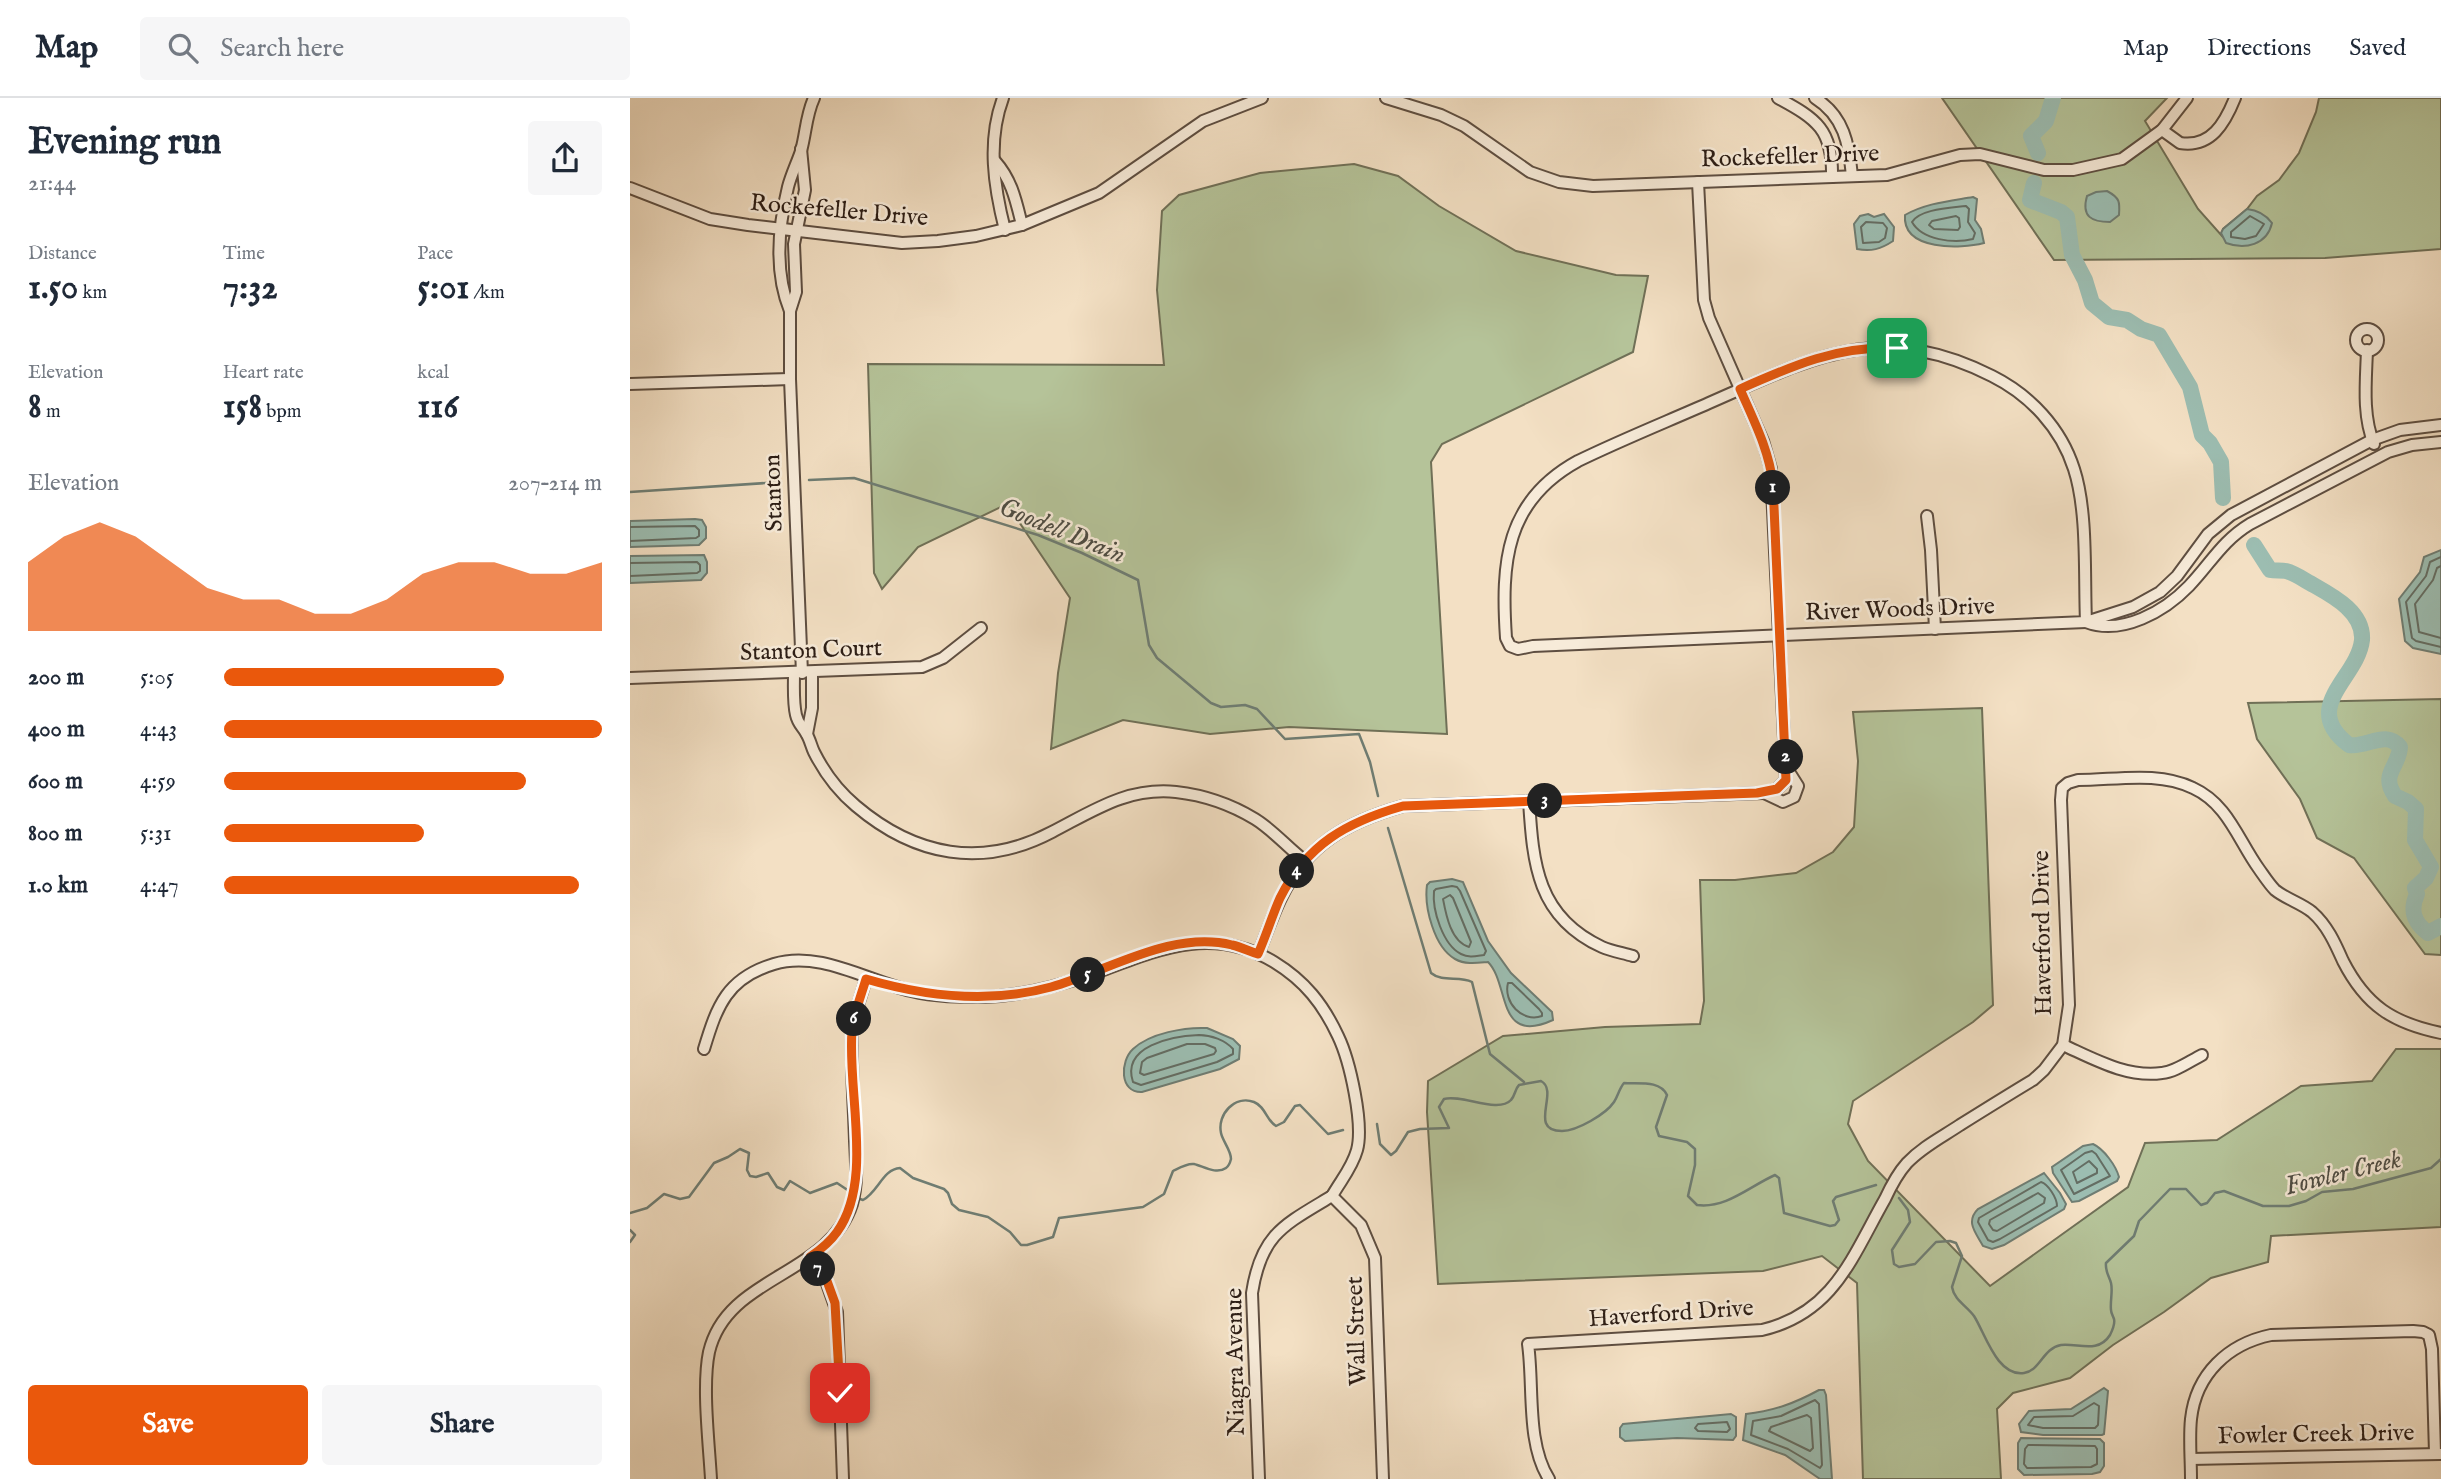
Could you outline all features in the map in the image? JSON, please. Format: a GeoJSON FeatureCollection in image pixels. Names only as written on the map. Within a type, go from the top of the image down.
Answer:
{"type":"FeatureCollection","features":[{"type":"Feature","properties":{"kind":"street"},"geometry":{"type":"LineString","coordinates":[[790,311],[783,293],[779,268],[781,228],[788,186],[814,98]]}},
{"type":"Feature","properties":{"kind":"street"},"geometry":{"type":"LineString","coordinates":[[1003,98],[996,127],[993,178],[1005,230]]}},
{"type":"Feature","properties":{"kind":"street","name":"Rockefeller Drive"},"geometry":{"type":"LineString","coordinates":[[631,192],[710,219],[902,243],[938,241],[1022,225],[1099,193],[1203,121],[1262,98]]}},
{"type":"Feature","properties":{"kind":"street","name":"Rockefeller Drive"},"geometry":{"type":"LineString","coordinates":[[1386,98],[1441,115],[1464,126],[1530,172],[1559,182],[1593,186],[1887,175],[1960,155],[1980,154],[2044,170],[2073,170],[2122,159],[2162,130],[2187,98]]}},
{"type":"Feature","properties":{"kind":"street"},"geometry":{"type":"LineString","coordinates":[[1778,98],[1814,120],[1826,134],[1831,149],[1832,177]]}},
{"type":"Feature","properties":{"kind":"street"},"geometry":{"type":"LineString","coordinates":[[1815,98],[1831,111],[1841,125],[1848,141],[1852,176]]}},
{"type":"Feature","properties":{"kind":"street"},"geometry":{"type":"LineString","coordinates":[[2162,130],[2180,143],[2202,142],[2220,127],[2235,98]]}},
{"type":"Feature","properties":{"kind":"street"},"geometry":{"type":"LineString","coordinates":[[1826,134],[1841,125]]}},
{"type":"Feature","properties":{"kind":"street"},"geometry":{"type":"LineString","coordinates":[[790,311],[796,292],[794,244],[805,190],[801,149]]}},
{"type":"Feature","properties":{"kind":"street"},"geometry":{"type":"LineString","coordinates":[[995,161],[1012,186],[1022,225]]}},
{"type":"Feature","properties":{"kind":"street"},"geometry":{"type":"LineString","coordinates":[[1258,954],[1280,900],[1304,860],[1335,833],[1354,822],[1403,806],[1764,793],[1777,789],[1786,780],[1771,469],[1763,441],[1709,318],[1704,300],[1698,182]]}},
{"type":"Feature","properties":{"kind":"street","name":"Stanton"},"geometry":{"type":"LineString","coordinates":[[790,311],[790,379],[802,673]]}},
{"type":"Feature","properties":{"kind":"street"},"geometry":{"type":"LineString","coordinates":[[1740,389],[1816,357],[1850,350],[1882,348],[1915,349],[1948,357],[2014,388],[2036,406],[2052,425],[2074,469],[2081,503],[2086,622]]}},
{"type":"Feature","properties":{"kind":"street"},"geometry":{"type":"LineString","coordinates":[[2367,351],[2365,395],[2372,440],[2380,456]]}},
{"type":"Feature","properties":{"kind":"street"},"geometry":{"type":"LineString","coordinates":[[630,384],[790,379]]}},
{"type":"Feature","properties":{"kind":"street","name":"River Woods Drive"},"geometry":{"type":"LineString","coordinates":[[1740,389],[1578,461],[1538,490],[1519,517],[1508,548],[1505,571],[1508,643],[1518,649],[1533,646],[2086,622],[2148,600],[2170,583],[2198,546],[2221,522],[2372,440],[2400,430],[2441,425]]}},
{"type":"Feature","properties":{"kind":"street","name":"River Woods Drive"},"geometry":{"type":"LineString","coordinates":[[2086,622],[2101,627],[2117,626],[2162,608],[2189,586],[2218,549],[2241,529],[2380,456],[2412,445],[2441,442]]}},
{"type":"Feature","properties":{"kind":"street"},"geometry":{"type":"LineString","coordinates":[[1927,516],[1935,629]]}},
{"type":"Feature","properties":{"kind":"street","name":"Stanton Court"},"geometry":{"type":"LineString","coordinates":[[630,678],[922,667],[943,658],[981,628]]}},
{"type":"Feature","properties":{"kind":"street"},"geometry":{"type":"LineString","coordinates":[[802,673],[795,712],[798,724],[807,734],[822,768],[844,796],[884,828],[928,848],[957,853],[1004,851],[1034,841],[1103,804],[1137,793],[1175,792],[1213,800],[1256,820],[1304,860]]}},
{"type":"Feature","properties":{"kind":"street"},"geometry":{"type":"LineString","coordinates":[[802,673],[813,708],[807,734]]}},
{"type":"Feature","properties":{"kind":"street"},"geometry":{"type":"LineString","coordinates":[[1764,793],[1783,802],[1794,797],[1798,786],[1786,767]]}},
{"type":"Feature","properties":{"kind":"street","name":"Haverford Drive"},"geometry":{"type":"LineString","coordinates":[[1549,1479],[1537,1450],[1528,1344],[1762,1330],[1803,1314],[1839,1281],[1895,1179],[1910,1159],[2033,1080],[2063,1045],[2069,1005],[2062,788],[2068,783],[2078,780],[2156,778],[2176,781],[2208,796],[2224,811],[2258,868],[2276,890],[2311,911],[2329,931],[2350,974],[2365,995],[2411,1027],[2441,1033]]}},
{"type":"Feature","properties":{"kind":"street"},"geometry":{"type":"LineString","coordinates":[[1529,801],[1534,864],[1548,899],[1560,916],[1582,934],[1602,947],[1633,956]]}},
{"type":"Feature","properties":{"kind":"street"},"geometry":{"type":"LineString","coordinates":[[704,1049],[721,1001],[742,980],[760,969],[783,961],[823,963],[866,979],[932,995],[986,997],[1051,987],[1177,945],[1230,945],[1258,954],[1290,971],[1303,982],[1328,1015],[1343,1046],[1359,1115],[1359,1135],[1348,1173],[1332,1196]]}},
{"type":"Feature","properties":{"kind":"street"},"geometry":{"type":"LineString","coordinates":[[711,1479],[707,1376],[713,1340],[732,1308],[744,1297],[810,1257],[837,1233],[852,1203],[855,1179],[852,1032],[866,979]]}},
{"type":"Feature","properties":{"kind":"street"},"geometry":{"type":"LineString","coordinates":[[2063,1045],[2127,1072],[2164,1073],[2202,1055]]}},
{"type":"Feature","properties":{"kind":"street","name":"Niagra Avenue"},"geometry":{"type":"LineString","coordinates":[[1259,1479],[1252,1293],[1256,1270],[1273,1236],[1289,1222],[1332,1196]]}},
{"type":"Feature","properties":{"kind":"street","name":"Wall Street"},"geometry":{"type":"LineString","coordinates":[[1332,1196],[1361,1225],[1375,1258],[1383,1479]]}},
{"type":"Feature","properties":{"kind":"street"},"geometry":{"type":"LineString","coordinates":[[810,1257],[827,1281],[837,1312],[843,1479]]}},
{"type":"Feature","properties":{"kind":"street"},"geometry":{"type":"LineString","coordinates":[[2192,1479],[2192,1413],[2197,1394],[2207,1375],[2224,1356],[2241,1344],[2262,1337],[2290,1333],[2413,1331],[2429,1335],[2438,1453]]}},
{"type":"Feature","properties":{"kind":"street","name":"Fowler Creek Drive"},"geometry":{"type":"LineString","coordinates":[[2191,1459],[2438,1453]]}},
{"type":"Feature","properties":{"kind":"green space"},"geometry":{"type":"Polygon","coordinates":[[[1942,98],[2167,98],[2145,121],[2198,209],[2222,236],[2223,229],[2247,209],[2257,196],[2279,180],[2299,153],[2319,98],[2441,98],[2441,249],[2325,258],[2054,260],[1942,98]]]}},
{"type":"Feature","properties":{"kind":"green space"},"geometry":{"type":"Polygon","coordinates":[[[1354,164],[1398,176],[1439,206],[1516,251],[1616,275],[1648,276],[1633,352],[1442,444],[1431,462],[1447,734],[1289,727],[1210,734],[1123,720],[1051,749],[1058,673],[1070,598],[1007,504],[918,547],[882,589],[874,573],[868,364],[1164,365],[1157,290],[1162,211],[1179,195],[1260,173],[1354,164]]]}},
{"type":"Feature","properties":{"kind":"green space"},"geometry":{"type":"Polygon","coordinates":[[[2441,699],[2441,955],[2425,954],[2354,858],[2317,838],[2300,799],[2257,739],[2248,703],[2441,699]]]}},
{"type":"Feature","properties":{"kind":"green space"},"geometry":{"type":"Polygon","coordinates":[[[1982,708],[1993,1005],[1973,1022],[1853,1101],[1848,1124],[1868,1161],[1990,1286],[2128,1187],[2145,1143],[2217,1140],[2301,1086],[2372,1081],[2396,1049],[2441,1049],[2441,1227],[2271,1236],[2268,1262],[2211,1278],[2070,1378],[2013,1393],[1997,1409],[2001,1479],[1863,1479],[1857,1283],[1822,1256],[1763,1271],[1438,1284],[1427,1112],[1428,1081],[1503,1036],[1605,1027],[1700,1024],[1704,1001],[1700,880],[1735,880],[1796,873],[1833,852],[1854,827],[1858,761],[1853,712],[1982,708]]]}},
{"type":"Feature","properties":{"kind":"water"},"geometry":{"type":"Polygon","coordinates":[[[2107,191],[2118,201],[2119,215],[2110,222],[2098,221],[2087,213],[2087,196],[2107,191]]]}},
{"type":"Feature","properties":{"kind":"water"},"geometry":{"type":"Polygon","coordinates":[[[1973,197],[1977,199],[1975,220],[1981,229],[1984,243],[1962,246],[1935,245],[1913,235],[1907,227],[1905,215],[1913,211],[1938,203],[1973,197]]]}},
{"type":"Feature","properties":{"kind":"water"},"geometry":{"type":"Polygon","coordinates":[[[2247,209],[2267,218],[2272,223],[2269,230],[2260,241],[2248,246],[2226,243],[2221,233],[2223,229],[2247,209]]]}},
{"type":"Feature","properties":{"kind":"water"},"geometry":{"type":"Polygon","coordinates":[[[1868,214],[1874,217],[1884,214],[1894,227],[1893,241],[1876,249],[1857,249],[1854,224],[1860,216],[1868,214]]]}},
{"type":"Feature","properties":{"kind":"water"},"geometry":{"type":"Polygon","coordinates":[[[702,520],[706,527],[706,538],[699,545],[630,547],[630,521],[702,520]]]}},
{"type":"Feature","properties":{"kind":"water"},"geometry":{"type":"Polygon","coordinates":[[[2441,550],[2441,654],[2413,648],[2405,641],[2399,599],[2420,572],[2424,557],[2441,550]]]}},
{"type":"Feature","properties":{"kind":"water"},"geometry":{"type":"Polygon","coordinates":[[[704,555],[707,573],[701,580],[630,583],[630,556],[704,555]]]}},
{"type":"Feature","properties":{"kind":"water"},"geometry":{"type":"Polygon","coordinates":[[[1452,879],[1463,882],[1488,941],[1511,973],[1552,1012],[1553,1020],[1535,1026],[1522,1025],[1513,1019],[1495,972],[1488,962],[1459,961],[1441,945],[1429,915],[1427,885],[1430,882],[1452,879]]]}},
{"type":"Feature","properties":{"kind":"water"},"geometry":{"type":"Polygon","coordinates":[[[1207,1028],[1233,1039],[1240,1046],[1239,1059],[1220,1069],[1142,1092],[1129,1087],[1124,1068],[1129,1054],[1140,1043],[1168,1032],[1207,1028]]]}},
{"type":"Feature","properties":{"kind":"water"},"geometry":{"type":"Polygon","coordinates":[[[2093,1144],[2109,1158],[2119,1177],[2117,1181],[2072,1202],[2053,1173],[2052,1167],[2083,1146],[2093,1144]]]}},
{"type":"Feature","properties":{"kind":"water"},"geometry":{"type":"Polygon","coordinates":[[[2044,1173],[2060,1193],[2066,1204],[2064,1209],[2004,1245],[1992,1249],[1983,1246],[1972,1223],[1978,1209],[2044,1173]]]}},
{"type":"Feature","properties":{"kind":"water"},"geometry":{"type":"Polygon","coordinates":[[[2104,1388],[2108,1391],[2104,1434],[2043,1435],[2021,1432],[2019,1424],[2029,1411],[2071,1409],[2104,1388]]]}},
{"type":"Feature","properties":{"kind":"water"},"geometry":{"type":"Polygon","coordinates":[[[1824,1390],[1826,1395],[1832,1479],[1820,1479],[1785,1455],[1743,1440],[1746,1414],[1784,1406],[1824,1390]]]}},
{"type":"Feature","properties":{"kind":"water"},"geometry":{"type":"Polygon","coordinates":[[[1731,1414],[1736,1417],[1736,1436],[1733,1440],[1677,1438],[1625,1441],[1620,1437],[1623,1424],[1731,1414]]]}},
{"type":"Feature","properties":{"kind":"water"},"geometry":{"type":"Polygon","coordinates":[[[2021,1438],[2100,1439],[2104,1443],[2104,1466],[2100,1472],[2092,1474],[2024,1475],[2018,1469],[2018,1443],[2021,1438]]]}},
{"type":"Feature","properties":{"kind":"waterway"},"geometry":{"type":"LineString","coordinates":[[2038,153],[2031,136],[2046,121],[2053,98]]}},
{"type":"Feature","properties":{"kind":"waterway"},"geometry":{"type":"LineString","coordinates":[[2034,183],[2030,200],[2067,217],[2072,255],[2085,280],[2092,303],[2109,317],[2127,320],[2141,329],[2159,335],[2190,387],[2202,435],[2221,462],[2223,498]]}},
{"type":"Feature","properties":{"kind":"waterway","name":"Goodell Drain"},"geometry":{"type":"LineString","coordinates":[[809,480],[854,478],[1038,535],[1138,580],[1149,645],[1157,658],[1211,703],[1221,707],[1245,705],[1257,709],[1285,739],[1359,734],[1370,762],[1378,796]]}},
{"type":"Feature","properties":{"kind":"waterway","name":"Goodell Drain"},"geometry":{"type":"LineString","coordinates":[[630,492],[781,482]]}},
{"type":"Feature","properties":{"kind":"waterway"},"geometry":{"type":"LineString","coordinates":[[2254,545],[2270,570],[2298,576],[2345,605],[2358,621],[2362,640],[2358,654],[2335,692],[2329,718],[2335,731],[2349,745],[2382,739],[2395,742],[2400,747],[2389,782],[2395,796],[2416,809],[2415,840],[2431,867],[2426,878],[2415,888],[2417,894],[2414,915],[2419,925],[2428,933],[2441,926]]}},
{"type":"Feature","properties":{"kind":"waterway","name":"Goodell Drain"},"geometry":{"type":"LineString","coordinates":[[1388,828],[1431,973],[1441,978],[1472,982],[1490,1054],[1524,1082]]}},
{"type":"Feature","properties":{"kind":"waterway","name":"Fowler Creek"},"geometry":{"type":"LineString","coordinates":[[1377,1124],[1380,1144],[1391,1155],[1408,1132],[1449,1128],[1439,1107],[1444,1099],[1460,1099],[1489,1105],[1505,1104],[1519,1085],[1541,1081],[1546,1086],[1547,1093],[1547,1125],[1562,1131],[1583,1125],[1605,1112],[1624,1083],[1648,1084],[1659,1087],[1667,1095],[1656,1127],[1659,1136],[1687,1142],[1695,1149],[1695,1165],[1688,1196],[1697,1205],[1718,1204],[1775,1175],[1779,1178],[1784,1213],[1830,1226],[1839,1220],[1833,1201],[1836,1197],[1876,1185]]}},
{"type":"Feature","properties":{"kind":"waterway","name":"Fowler Creek"},"geometry":{"type":"LineString","coordinates":[[857,1198],[863,1200],[889,1172],[900,1168],[913,1178],[944,1189],[952,1204],[959,1210],[988,1217],[1010,1232],[1021,1245],[1027,1245],[1053,1237],[1059,1218],[1143,1207],[1164,1194],[1173,1171],[1183,1166],[1194,1164],[1218,1171],[1226,1168],[1231,1159],[1220,1126],[1225,1113],[1240,1101],[1258,1104],[1276,1126],[1284,1122],[1295,1106],[1300,1105],[1328,1134],[1343,1130]]}},
{"type":"Feature","properties":{"kind":"waterway","name":"Fowler Creek"},"geometry":{"type":"LineString","coordinates":[[630,1213],[647,1208],[664,1194],[680,1199],[689,1197],[714,1163],[740,1149],[749,1153],[747,1170],[750,1176],[768,1173],[777,1187],[784,1190],[790,1181],[810,1193],[837,1183],[852,1193]]}},
{"type":"Feature","properties":{"kind":"waterway","name":"Fowler Creek"},"geometry":{"type":"LineString","coordinates":[[1899,1198],[1908,1210],[1910,1222],[1892,1250],[1894,1264],[1899,1267],[1915,1264],[1936,1242],[1956,1243],[1962,1256],[1952,1287],[1955,1296],[1974,1316],[1999,1361],[2006,1368],[2024,1373],[2034,1368],[2055,1347],[2094,1346],[2105,1341],[2110,1335],[2114,1321],[2111,1310],[2112,1286],[2106,1263],[2134,1236],[2139,1221],[2170,1189],[2186,1189],[2201,1205],[2207,1203],[2215,1193],[2224,1191],[2263,1206],[2289,1206],[2322,1192],[2353,1189],[2431,1168],[2441,1159]]}},
{"type":"Feature","properties":{"kind":"waterway","name":"Fowler Creek"},"geometry":{"type":"LineString","coordinates":[[630,1230],[635,1235],[630,1242]]}},
{"type":"Feature","properties":{"kind":"route"},"geometry":{"type":"LineString","coordinates":[[840,1393],[837,1312],[827,1281],[810,1257],[837,1233],[848,1214],[854,1194],[856,1163],[852,1032],[866,979],[932,995],[986,997],[1051,987],[1177,945],[1230,945],[1258,954],[1280,900],[1304,860],[1335,833],[1354,822],[1403,806],[1764,793],[1777,789],[1786,780],[1773,484],[1763,441],[1740,389],[1780,371],[1835,352],[1897,348]]}}]}
